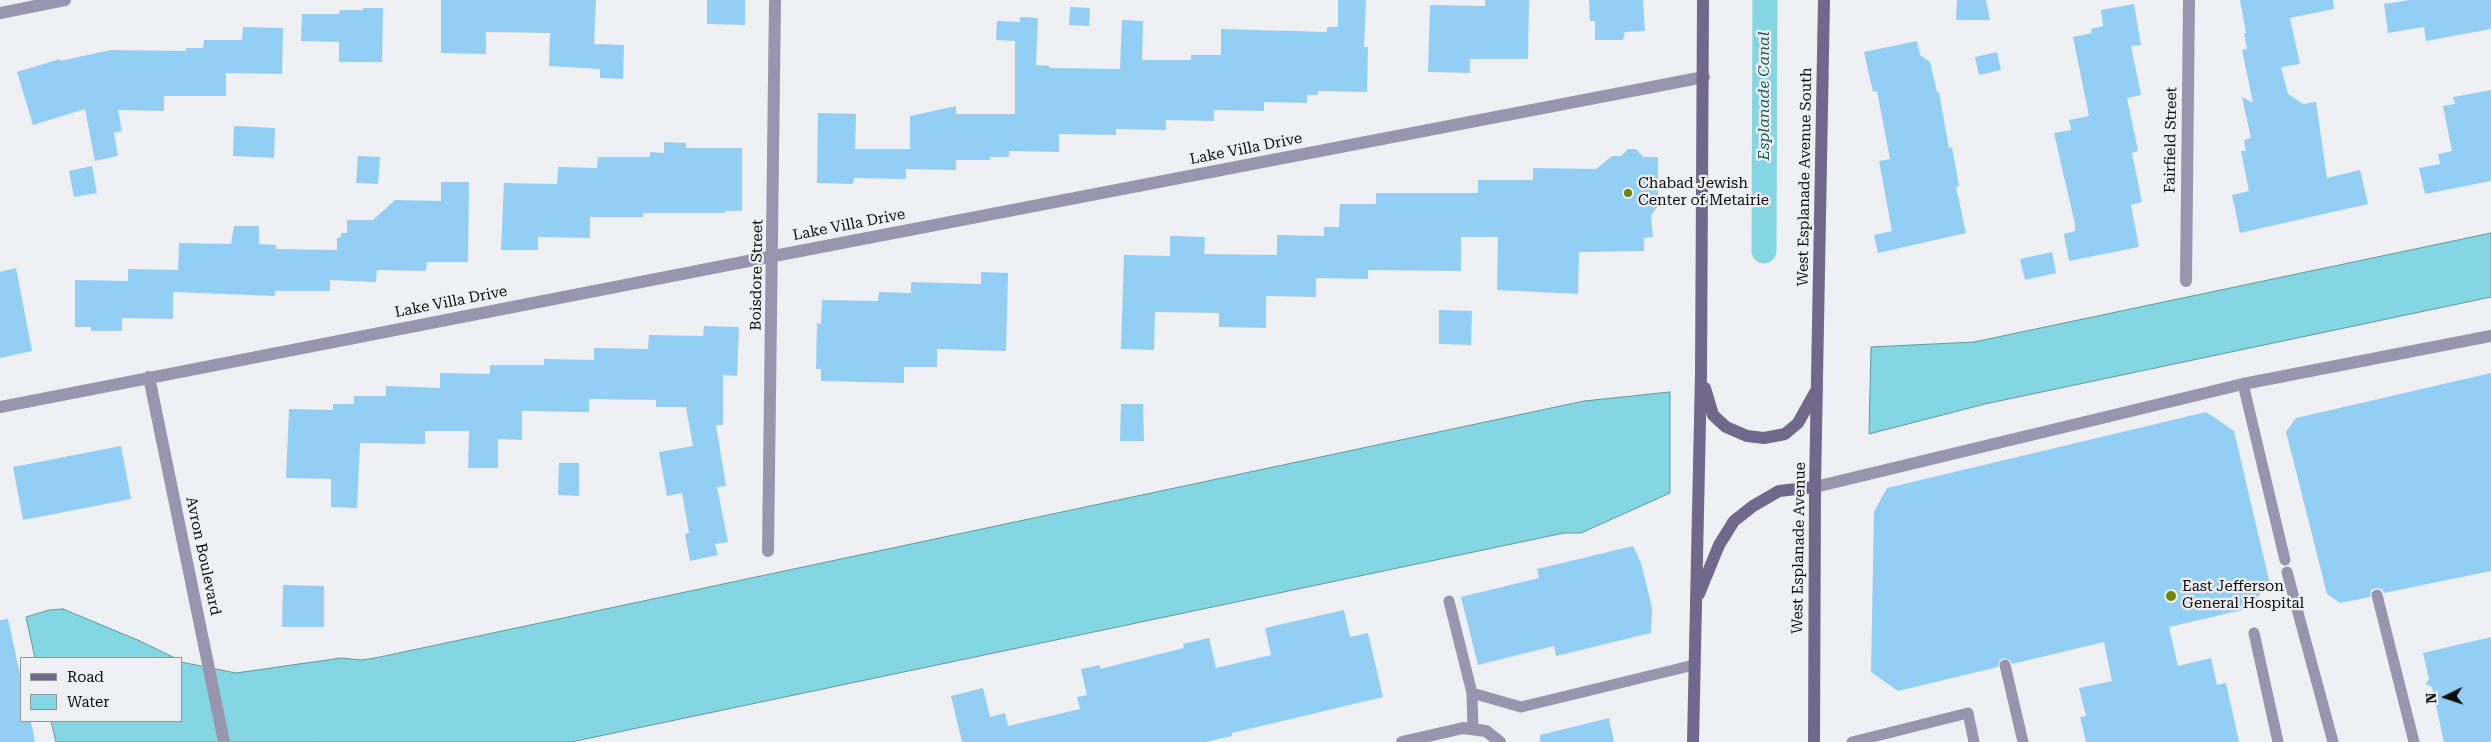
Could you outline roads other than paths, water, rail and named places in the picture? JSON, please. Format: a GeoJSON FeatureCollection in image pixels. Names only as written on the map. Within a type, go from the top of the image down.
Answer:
{"type":"FeatureCollection","features":[{"type":"Feature","properties":{"kind":"main road"},"geometry":{"type":"LineString","coordinates":[[1693,742],[1701,374],[1703,0]]}},
{"type":"Feature","properties":{"kind":"main road","name":"West Esplanade Avenue South"},"geometry":{"type":"LineString","coordinates":[[1818,355],[1824,0]]}},
{"type":"Feature","properties":{"kind":"main road","name":"West Esplanade Avenue"},"geometry":{"type":"LineString","coordinates":[[1814,742],[1815,487],[1818,355]]}},
{"type":"Feature","properties":{"kind":"main road"},"geometry":{"type":"LineString","coordinates":[[1701,374],[1712,415],[1726,426],[1747,436],[1755,437],[1764,438],[1785,434],[1798,423],[1818,388]]}},
{"type":"Feature","properties":{"kind":"main road"},"geometry":{"type":"LineString","coordinates":[[1695,603],[1718,545],[1734,522],[1753,506],[1779,491],[1815,487]]}},
{"type":"Feature","properties":{"kind":"street"},"geometry":{"type":"LineString","coordinates":[[0,12],[49,1],[65,0]]}},
{"type":"Feature","properties":{"kind":"street","name":"Boisdore Street"},"geometry":{"type":"LineString","coordinates":[[768,551],[774,256],[776,0]]}},
{"type":"Feature","properties":{"kind":"street","name":"Fairfield Street"},"geometry":{"type":"LineString","coordinates":[[2186,281],[2189,0]]}},
{"type":"Feature","properties":{"kind":"street","name":"Lake Villa Drive"},"geometry":{"type":"LineString","coordinates":[[0,407],[774,256],[1704,78]]}},
{"type":"Feature","properties":{"kind":"street"},"geometry":{"type":"LineString","coordinates":[[1815,487],[2243,384],[2491,336]]}},
{"type":"Feature","properties":{"kind":"street","name":"Avron Boulevard"},"geometry":{"type":"LineString","coordinates":[[149,377],[224,742]]}},
{"type":"Feature","properties":{"kind":"street"},"geometry":{"type":"LineString","coordinates":[[1402,742],[1463,728],[1486,731],[1500,742]]}},
{"type":"Feature","properties":{"kind":"lane"},"geometry":{"type":"LineString","coordinates":[[2243,384],[2284,560]]}},
{"type":"Feature","properties":{"kind":"lane"},"geometry":{"type":"LineString","coordinates":[[2287,572],[2333,742]]}},
{"type":"Feature","properties":{"kind":"lane"},"geometry":{"type":"LineString","coordinates":[[2377,595],[2411,741]]}},
{"type":"Feature","properties":{"kind":"lane"},"geometry":{"type":"LineString","coordinates":[[1449,602],[1472,693],[1473,728]]}},
{"type":"Feature","properties":{"kind":"lane"},"geometry":{"type":"LineString","coordinates":[[2254,633],[2278,742]]}},
{"type":"Feature","properties":{"kind":"lane"},"geometry":{"type":"LineString","coordinates":[[1472,693],[1520,708],[1694,665]]}},
{"type":"Feature","properties":{"kind":"lane"},"geometry":{"type":"LineString","coordinates":[[2005,666],[2023,742]]}},
{"type":"Feature","properties":{"kind":"lane"},"geometry":{"type":"LineString","coordinates":[[1852,742],[1968,713],[1974,742]]}},
{"type":"Feature","properties":{"kind":"water"},"geometry":{"type":"Polygon","coordinates":[[[2491,233],[2491,297],[1985,404],[1869,434],[1871,347],[1974,342],[2491,233]]]}},
{"type":"Feature","properties":{"kind":"water"},"geometry":{"type":"Polygon","coordinates":[[[1670,392],[1670,493],[1581,533],[1564,533],[571,742],[56,742],[51,722],[182,722],[182,662],[236,673],[341,658],[361,660],[375,658],[1584,401],[1670,392]]]}},
{"type":"Feature","properties":{"kind":"water"},"geometry":{"type":"Polygon","coordinates":[[[63,609],[173,657],[35,657],[26,617],[49,610],[63,609]]]}},
{"type":"Feature","properties":{"kind":"waterway","name":"Esplanade Canal"},"geometry":{"type":"LineString","coordinates":[[1764,251],[1765,0]]}},
{"type":"Feature","properties":{"kind":"place","name":"Chabad Jewish Center of Metairie"},"geometry":{"type":"Point","coordinates":[1628,193]}},
{"type":"Feature","properties":{"kind":"place","name":"East Jefferson General Hospital"},"geometry":{"type":"Point","coordinates":[2171,596]}}]}
